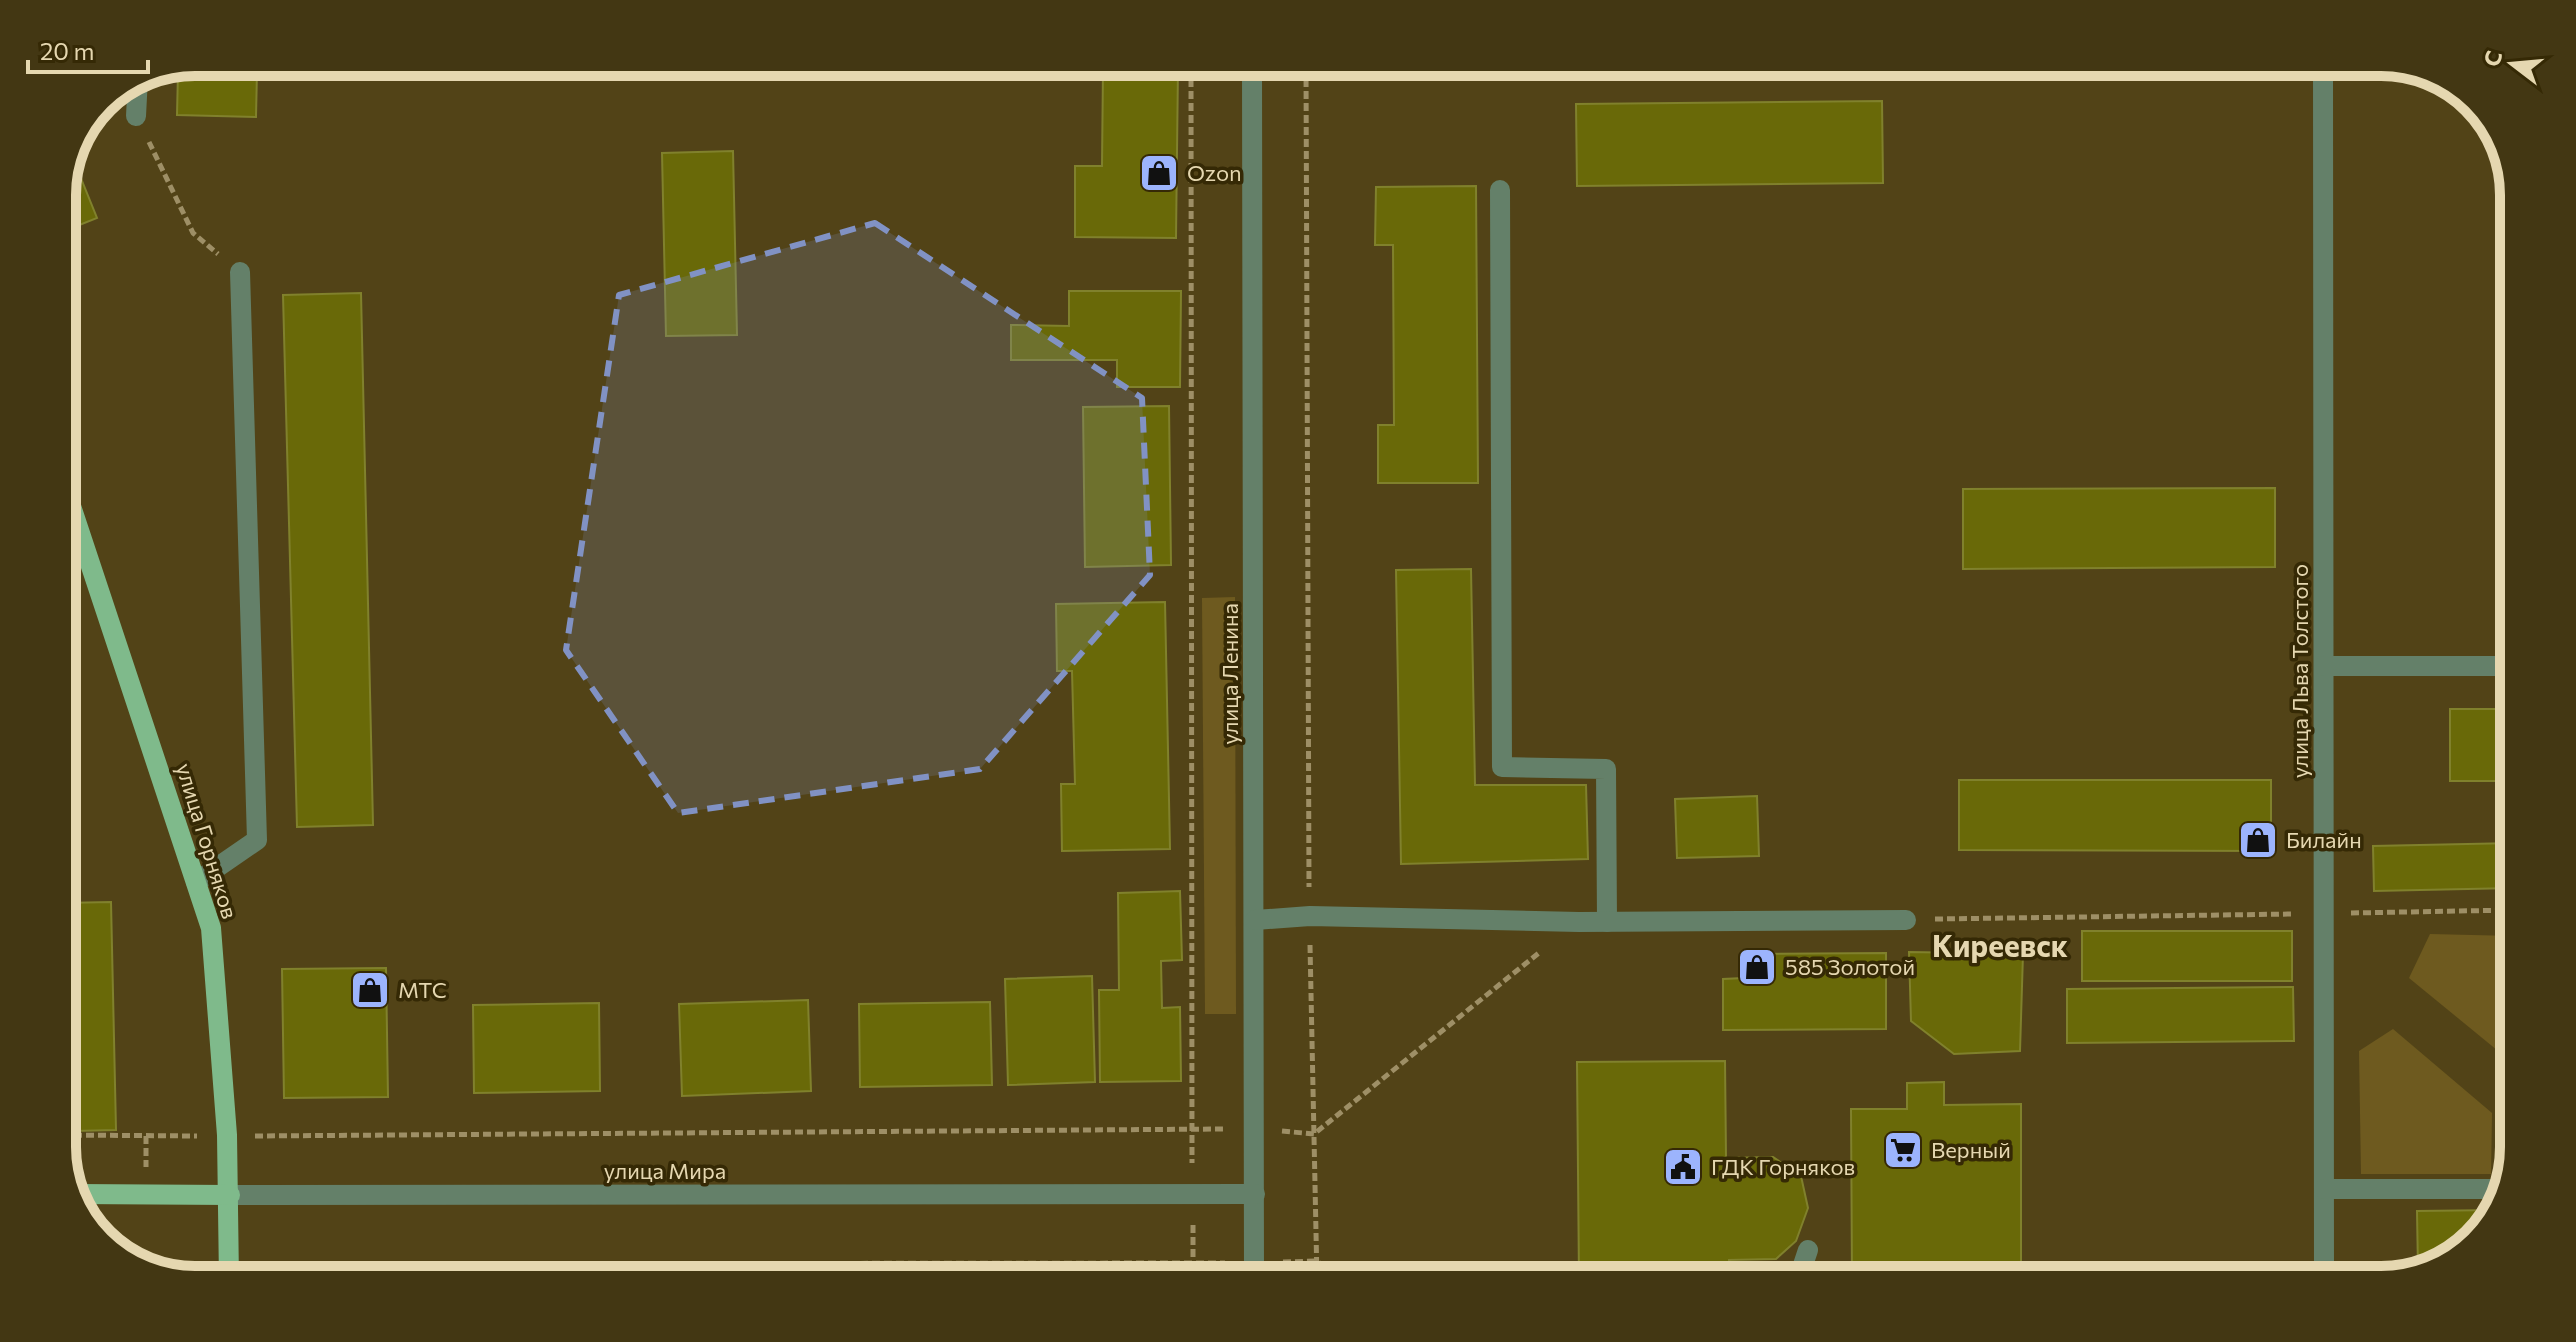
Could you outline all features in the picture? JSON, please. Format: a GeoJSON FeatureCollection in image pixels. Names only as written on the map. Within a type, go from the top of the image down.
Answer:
{"type":"FeatureCollection","features":[{"type":"Feature","properties":{"kind":"main road","name":"улица Горняков"},"geometry":{"type":"LineString","coordinates":[[76,521],[211,928],[227,1135],[230,1266]]}},
{"type":"Feature","properties":{"kind":"main road","name":"улица Мира"},"geometry":{"type":"LineString","coordinates":[[86,1194],[230,1195]]}},
{"type":"Feature","properties":{"kind":"street","name":"улица Ленина"},"geometry":{"type":"LineString","coordinates":[[1252,76],[1254,1266]]}},
{"type":"Feature","properties":{"kind":"street","name":"улица Льва Толстого"},"geometry":{"type":"LineString","coordinates":[[2323,76],[2324,1266]]}},
{"type":"Feature","properties":{"kind":"street"},"geometry":{"type":"LineString","coordinates":[[136,116],[137,91]]}},
{"type":"Feature","properties":{"kind":"street"},"geometry":{"type":"LineString","coordinates":[[1500,190],[1502,767],[1606,769],[1607,922]]}},
{"type":"Feature","properties":{"kind":"street"},"geometry":{"type":"LineString","coordinates":[[196,882],[257,840],[240,272]]}},
{"type":"Feature","properties":{"kind":"street"},"geometry":{"type":"LineString","coordinates":[[2324,666],[2500,666]]}},
{"type":"Feature","properties":{"kind":"street"},"geometry":{"type":"LineString","coordinates":[[1255,920],[1310,916],[1579,922],[1906,920]]}},
{"type":"Feature","properties":{"kind":"street"},"geometry":{"type":"LineString","coordinates":[[2324,1189],[2492,1189]]}},
{"type":"Feature","properties":{"kind":"street","name":"улица Мира"},"geometry":{"type":"LineString","coordinates":[[230,1195],[1255,1194]]}},
{"type":"Feature","properties":{"kind":"street"},"geometry":{"type":"LineString","coordinates":[[1803,1266],[1808,1250]]}},
{"type":"Feature","properties":{"kind":"path"},"geometry":{"type":"LineString","coordinates":[[1055,1266],[1193,1265],[1191,76]]}},
{"type":"Feature","properties":{"kind":"path"},"geometry":{"type":"LineString","coordinates":[[1306,76],[1310,916],[1317,1266]]}},
{"type":"Feature","properties":{"kind":"path"},"geometry":{"type":"LineString","coordinates":[[136,116],[193,233],[240,272]]}},
{"type":"Feature","properties":{"kind":"path"},"geometry":{"type":"LineString","coordinates":[[1906,920],[2500,910]]}},
{"type":"Feature","properties":{"kind":"path"},"geometry":{"type":"LineString","coordinates":[[76,1135],[1255,1128],[1314,1134],[1579,922]]}},
{"type":"Feature","properties":{"kind":"highlighted area"},"geometry":{"type":"Polygon","coordinates":[[[875,223],[1142,398],[1150,575],[980,769],[678,813],[566,650],[619,295],[875,223]]]}},
{"type":"Feature","properties":{"kind":"shaded area"},"geometry":{"type":"Polygon","coordinates":[[[1235,597],[1236,1014],[1205,1014],[1202,598],[1235,597]]]}},
{"type":"Feature","properties":{"kind":"shaded area"},"geometry":{"type":"Polygon","coordinates":[[[2430,934],[2500,936],[2500,1053],[2409,978],[2430,934]]]}},
{"type":"Feature","properties":{"kind":"shaded area"},"geometry":{"type":"Polygon","coordinates":[[[2393,1029],[2492,1113],[2491,1174],[2361,1174],[2359,1051],[2393,1029]]]}},
{"type":"Feature","properties":{"kind":"building"},"geometry":{"type":"Polygon","coordinates":[[[257,76],[256,117],[177,115],[178,77],[257,76]]]}},
{"type":"Feature","properties":{"kind":"building"},"geometry":{"type":"Polygon","coordinates":[[[1103,76],[1178,76],[1176,238],[1075,237],[1075,166],[1102,166],[1103,76]]]}},
{"type":"Feature","properties":{"kind":"building"},"geometry":{"type":"Polygon","coordinates":[[[1882,101],[1883,183],[1577,186],[1576,104],[1882,101]]]}},
{"type":"Feature","properties":{"kind":"building"},"geometry":{"type":"Polygon","coordinates":[[[733,151],[737,335],[666,336],[662,153],[733,151]]]}},
{"type":"Feature","properties":{"kind":"building"},"geometry":{"type":"Polygon","coordinates":[[[79,172],[97,218],[76,226],[79,172]]]}},
{"type":"Feature","properties":{"kind":"building"},"geometry":{"type":"Polygon","coordinates":[[[1476,186],[1478,483],[1378,483],[1378,425],[1394,425],[1393,245],[1375,245],[1376,187],[1476,186]]]}},
{"type":"Feature","properties":{"kind":"building"},"geometry":{"type":"Polygon","coordinates":[[[1069,291],[1181,291],[1180,387],[1117,387],[1117,360],[1011,360],[1011,325],[1069,326],[1069,291]]]}},
{"type":"Feature","properties":{"kind":"building"},"geometry":{"type":"Polygon","coordinates":[[[361,293],[373,825],[297,827],[283,295],[361,293]]]}},
{"type":"Feature","properties":{"kind":"building"},"geometry":{"type":"Polygon","coordinates":[[[1169,406],[1171,565],[1085,567],[1083,407],[1169,406]]]}},
{"type":"Feature","properties":{"kind":"building"},"geometry":{"type":"Polygon","coordinates":[[[2275,488],[2275,567],[1963,569],[1963,489],[2275,488]]]}},
{"type":"Feature","properties":{"kind":"building"},"geometry":{"type":"Polygon","coordinates":[[[1471,569],[1475,785],[1586,785],[1588,859],[1401,864],[1396,570],[1471,569]]]}},
{"type":"Feature","properties":{"kind":"building"},"geometry":{"type":"Polygon","coordinates":[[[1165,602],[1170,849],[1062,851],[1061,784],[1075,784],[1072,671],[1057,671],[1056,604],[1165,602]]]}},
{"type":"Feature","properties":{"kind":"building"},"geometry":{"type":"Polygon","coordinates":[[[2450,709],[2500,709],[2500,781],[2450,781],[2450,709]]]}},
{"type":"Feature","properties":{"kind":"building"},"geometry":{"type":"Polygon","coordinates":[[[1959,780],[2271,780],[2271,851],[1959,850],[1959,780]]]}},
{"type":"Feature","properties":{"kind":"building"},"geometry":{"type":"Polygon","coordinates":[[[1757,796],[1759,856],[1677,858],[1675,799],[1757,796]]]}},
{"type":"Feature","properties":{"kind":"building"},"geometry":{"type":"Polygon","coordinates":[[[2500,843],[2500,888],[2374,891],[2373,846],[2500,843]]]}},
{"type":"Feature","properties":{"kind":"building"},"geometry":{"type":"Polygon","coordinates":[[[1180,891],[1182,960],[1161,961],[1162,1008],[1180,1007],[1181,1081],[1100,1082],[1099,990],[1119,990],[1118,893],[1180,891]]]}},
{"type":"Feature","properties":{"kind":"building"},"geometry":{"type":"Polygon","coordinates":[[[111,902],[116,1130],[76,1131],[76,903],[111,902]]]}},
{"type":"Feature","properties":{"kind":"building"},"geometry":{"type":"Polygon","coordinates":[[[2082,931],[2292,931],[2292,981],[2082,981],[2082,931]]]}},
{"type":"Feature","properties":{"kind":"building"},"geometry":{"type":"Polygon","coordinates":[[[1909,952],[2023,954],[2020,1051],[1954,1054],[1911,1021],[1909,952]]]}},
{"type":"Feature","properties":{"kind":"building"},"geometry":{"type":"Polygon","coordinates":[[[1886,953],[1886,1029],[1723,1030],[1723,979],[1744,978],[1743,954],[1886,953]]]}},
{"type":"Feature","properties":{"kind":"building"},"geometry":{"type":"Polygon","coordinates":[[[386,968],[388,1097],[284,1098],[282,969],[386,968]]]}},
{"type":"Feature","properties":{"kind":"building"},"geometry":{"type":"Polygon","coordinates":[[[1092,976],[1095,1082],[1008,1085],[1005,979],[1092,976]]]}},
{"type":"Feature","properties":{"kind":"building"},"geometry":{"type":"Polygon","coordinates":[[[2293,987],[2294,1041],[2067,1043],[2067,989],[2293,987]]]}},
{"type":"Feature","properties":{"kind":"building"},"geometry":{"type":"Polygon","coordinates":[[[808,1000],[811,1091],[682,1096],[679,1004],[808,1000]]]}},
{"type":"Feature","properties":{"kind":"building"},"geometry":{"type":"Polygon","coordinates":[[[990,1002],[992,1085],[860,1087],[859,1004],[990,1002]]]}},
{"type":"Feature","properties":{"kind":"building"},"geometry":{"type":"Polygon","coordinates":[[[599,1003],[600,1091],[474,1093],[473,1005],[599,1003]]]}},
{"type":"Feature","properties":{"kind":"building","name":"ГДК Горняков"},"geometry":{"type":"Polygon","coordinates":[[[1725,1061],[1726,1158],[1773,1157],[1801,1176],[1808,1208],[1796,1241],[1776,1259],[1729,1260],[1729,1266],[1579,1266],[1577,1062],[1725,1061]]]}},
{"type":"Feature","properties":{"kind":"building"},"geometry":{"type":"Polygon","coordinates":[[[1944,1082],[1944,1105],[2021,1104],[2021,1266],[1852,1266],[1851,1109],[1907,1109],[1907,1083],[1944,1082]]]}},
{"type":"Feature","properties":{"kind":"building"},"geometry":{"type":"Polygon","coordinates":[[[2482,1210],[2453,1241],[2418,1260],[2417,1211],[2482,1210]]]}},
{"type":"Feature","properties":{"kind":"place","name":"Ozon"},"geometry":{"type":"Point","coordinates":[1159,173]}},
{"type":"Feature","properties":{"kind":"place","name":"Билайн"},"geometry":{"type":"Point","coordinates":[2258,840]}},
{"type":"Feature","properties":{"kind":"place","name":"585 Золотой"},"geometry":{"type":"Point","coordinates":[1757,967]}},
{"type":"Feature","properties":{"kind":"place","name":"МТС"},"geometry":{"type":"Point","coordinates":[370,990]}},
{"type":"Feature","properties":{"kind":"place","name":"Верный"},"geometry":{"type":"Point","coordinates":[1903,1150]}},
{"type":"Feature","properties":{"kind":"place","name":"ГДК Горняков"},"geometry":{"type":"Point","coordinates":[1683,1167]}},
{"type":"Feature","properties":{"kind":"district","name":"Киреевск"},"geometry":{"type":"Point","coordinates":[2000,947]}}]}
